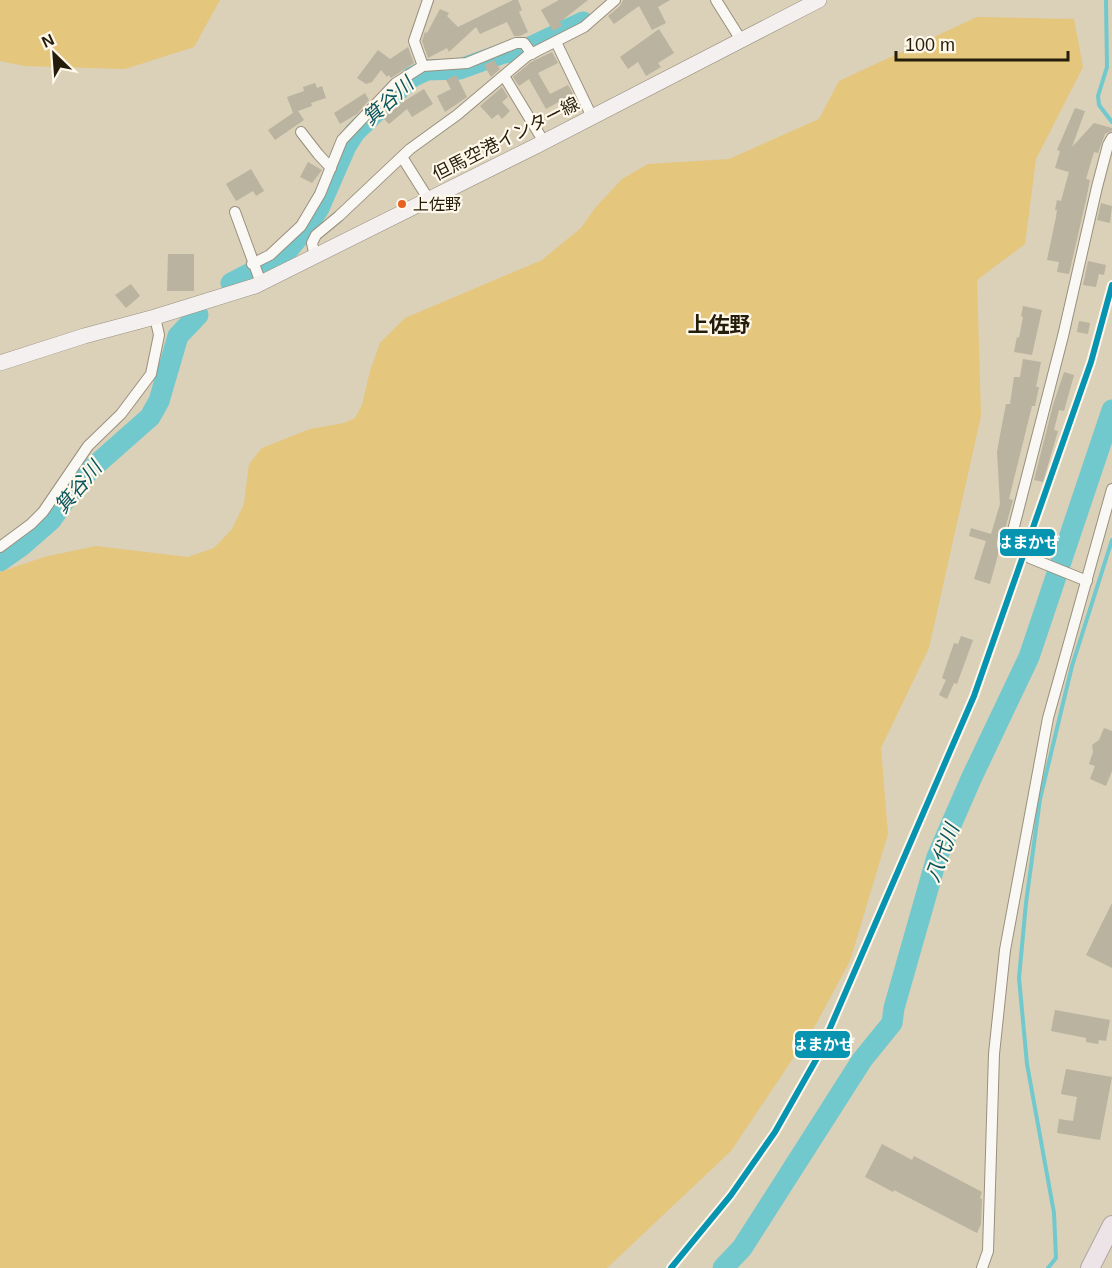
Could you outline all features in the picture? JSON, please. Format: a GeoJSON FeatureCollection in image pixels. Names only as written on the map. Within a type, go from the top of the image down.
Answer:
{"type":"FeatureCollection","features":[{"type":"Feature","properties":{"kind":"highway"},"geometry":{"type":"LineString","coordinates":[[1090,1268],[1112,1225]]}},
{"type":"Feature","properties":{"kind":"main road","name":"但馬空港インター線"},"geometry":{"type":"LineString","coordinates":[[0,363],[261,283],[544,142],[819,0]]}},
{"type":"Feature","properties":{"kind":"street"},"geometry":{"type":"LineString","coordinates":[[423,66],[414,41],[429,0]]}},
{"type":"Feature","properties":{"kind":"street"},"geometry":{"type":"LineString","coordinates":[[315,257],[312,243],[316,235],[427,135],[457,115],[531,54],[584,27],[615,0]]}},
{"type":"Feature","properties":{"kind":"street"},"geometry":{"type":"LineString","coordinates":[[716,0],[741,40]]}},
{"type":"Feature","properties":{"kind":"street"},"geometry":{"type":"LineString","coordinates":[[556,42],[592,117]]}},
{"type":"Feature","properties":{"kind":"street"},"geometry":{"type":"LineString","coordinates":[[252,264],[270,255],[301,226],[320,194],[338,148],[347,132],[373,109],[396,83],[423,66],[467,63],[516,44],[524,44],[531,54]]}},
{"type":"Feature","properties":{"kind":"street"},"geometry":{"type":"LineString","coordinates":[[504,76],[544,142]]}},
{"type":"Feature","properties":{"kind":"street"},"geometry":{"type":"LineString","coordinates":[[302,132],[331,168]]}},
{"type":"Feature","properties":{"kind":"street"},"geometry":{"type":"LineString","coordinates":[[1086,581],[1030,558],[1009,546],[1064,336],[1097,187],[1112,138]]}},
{"type":"Feature","properties":{"kind":"street"},"geometry":{"type":"LineString","coordinates":[[402,157],[429,200]]}},
{"type":"Feature","properties":{"kind":"street"},"geometry":{"type":"LineString","coordinates":[[236,212],[252,264],[261,283]]}},
{"type":"Feature","properties":{"kind":"street"},"geometry":{"type":"LineString","coordinates":[[301,226],[314,239]]}},
{"type":"Feature","properties":{"kind":"street"},"geometry":{"type":"LineString","coordinates":[[0,547],[43,512],[88,446],[121,414],[151,374],[159,335],[155,317]]}},
{"type":"Feature","properties":{"kind":"street"},"geometry":{"type":"LineString","coordinates":[[982,1268],[988,1251],[994,1054],[1005,950],[1048,718],[1112,489]]}},
{"type":"Feature","properties":{"kind":"shaded area"},"geometry":{"type":"Polygon","coordinates":[[[0,0],[220,0],[194,47],[125,69],[25,66],[0,61],[0,0]]]}},
{"type":"Feature","properties":{"kind":"shaded area"},"geometry":{"type":"Polygon","coordinates":[[[977,17],[1074,19],[1083,67],[1036,159],[1025,244],[977,280],[981,416],[929,648],[881,748],[888,834],[850,961],[816,1024],[731,1151],[607,1268],[0,1268],[0,572],[44,557],[96,546],[188,557],[214,548],[232,529],[244,504],[249,464],[262,448],[310,429],[344,423],[355,418],[362,405],[380,343],[405,318],[542,260],[581,228],[595,208],[622,179],[648,164],[729,159],[819,119],[839,81],[977,17]]]}},
{"type":"Feature","properties":{"kind":"building"},"geometry":{"type":"Polygon","coordinates":[[[513,0],[518,0],[522,10],[519,12],[528,32],[514,36],[507,22],[480,34],[476,27],[449,52],[447,48],[428,58],[422,41],[440,9],[449,13],[447,16],[458,27],[513,0]]]}},
{"type":"Feature","properties":{"kind":"building"},"geometry":{"type":"Polygon","coordinates":[[[559,0],[588,0],[560,22],[562,26],[553,31],[541,10],[559,0]]]}},
{"type":"Feature","properties":{"kind":"building"},"geometry":{"type":"Polygon","coordinates":[[[623,0],[670,0],[658,7],[666,23],[652,30],[639,6],[614,24],[608,16],[620,6],[623,0]]]}},
{"type":"Feature","properties":{"kind":"building"},"geometry":{"type":"Polygon","coordinates":[[[659,29],[674,53],[658,63],[661,67],[646,76],[638,62],[628,69],[620,57],[659,29]]]}},
{"type":"Feature","properties":{"kind":"building"},"geometry":{"type":"Polygon","coordinates":[[[408,47],[414,63],[391,78],[381,70],[372,82],[366,84],[357,78],[378,50],[390,59],[408,47]]]}},
{"type":"Feature","properties":{"kind":"building"},"geometry":{"type":"Polygon","coordinates":[[[552,52],[558,63],[538,73],[550,94],[568,85],[573,94],[546,109],[529,79],[519,86],[513,77],[531,62],[552,52]]]}},
{"type":"Feature","properties":{"kind":"building"},"geometry":{"type":"Polygon","coordinates":[[[494,60],[500,69],[491,77],[484,65],[494,60]]]}},
{"type":"Feature","properties":{"kind":"building"},"geometry":{"type":"Polygon","coordinates":[[[456,75],[467,97],[445,112],[437,96],[451,89],[446,80],[456,75]]]}},
{"type":"Feature","properties":{"kind":"building"},"geometry":{"type":"Polygon","coordinates":[[[315,83],[317,88],[322,86],[326,98],[298,111],[304,120],[275,140],[268,130],[293,113],[287,97],[304,91],[303,87],[315,83]]]}},
{"type":"Feature","properties":{"kind":"building"},"geometry":{"type":"Polygon","coordinates":[[[502,87],[508,97],[502,102],[510,111],[502,119],[498,114],[492,119],[480,106],[502,87]]]}},
{"type":"Feature","properties":{"kind":"building"},"geometry":{"type":"Polygon","coordinates":[[[424,89],[433,104],[412,117],[407,109],[389,124],[380,115],[395,102],[398,105],[424,89]]]}},
{"type":"Feature","properties":{"kind":"building"},"geometry":{"type":"Polygon","coordinates":[[[365,93],[369,100],[357,114],[340,124],[334,113],[365,93]]]}},
{"type":"Feature","properties":{"kind":"building"},"geometry":{"type":"Polygon","coordinates":[[[1075,108],[1085,111],[1072,147],[1094,123],[1112,128],[1112,131],[1105,134],[1098,153],[1094,152],[1086,179],[1090,180],[1069,274],[1057,272],[1059,262],[1047,260],[1056,217],[1057,200],[1061,201],[1069,172],[1055,168],[1060,151],[1057,150],[1075,108]]]}},
{"type":"Feature","properties":{"kind":"building"},"geometry":{"type":"Polygon","coordinates":[[[308,162],[322,170],[312,183],[300,177],[308,162]]]}},
{"type":"Feature","properties":{"kind":"building"},"geometry":{"type":"Polygon","coordinates":[[[251,169],[264,191],[256,196],[253,191],[236,201],[226,184],[251,169]]]}},
{"type":"Feature","properties":{"kind":"building"},"geometry":{"type":"Polygon","coordinates":[[[1101,203],[1112,206],[1110,223],[1097,220],[1101,203]]]}},
{"type":"Feature","properties":{"kind":"building"},"geometry":{"type":"Polygon","coordinates":[[[168,254],[194,254],[194,291],[167,291],[168,254]]]}},
{"type":"Feature","properties":{"kind":"building"},"geometry":{"type":"Polygon","coordinates":[[[1088,261],[1106,265],[1104,275],[1099,274],[1096,287],[1083,285],[1088,261]]]}},
{"type":"Feature","properties":{"kind":"building"},"geometry":{"type":"Polygon","coordinates":[[[131,284],[140,296],[126,308],[115,295],[131,284]]]}},
{"type":"Feature","properties":{"kind":"building"},"geometry":{"type":"Polygon","coordinates":[[[1023,306],[1042,310],[1032,355],[1014,352],[1017,337],[1019,338],[1023,306]]]}},
{"type":"Feature","properties":{"kind":"building"},"geometry":{"type":"Polygon","coordinates":[[[1079,321],[1090,323],[1088,334],[1077,332],[1079,321]]]}},
{"type":"Feature","properties":{"kind":"building"},"geometry":{"type":"Polygon","coordinates":[[[1023,359],[1041,362],[1036,387],[1039,387],[1035,406],[1032,406],[1009,499],[1013,500],[990,584],[974,579],[986,541],[969,536],[971,528],[991,534],[1000,504],[997,452],[1000,435],[1006,404],[1010,404],[1014,377],[1020,377],[1023,359]]]}},
{"type":"Feature","properties":{"kind":"building"},"geometry":{"type":"Polygon","coordinates":[[[1064,372],[1074,375],[1064,411],[1059,410],[1054,430],[1058,431],[1043,482],[1034,480],[1053,405],[1064,372]]]}},
{"type":"Feature","properties":{"kind":"building"},"geometry":{"type":"Polygon","coordinates":[[[961,636],[973,640],[957,684],[954,683],[947,699],[939,695],[946,680],[942,678],[954,643],[958,644],[961,636]]]}},
{"type":"Feature","properties":{"kind":"building"},"geometry":{"type":"Polygon","coordinates":[[[1104,728],[1112,731],[1112,771],[1106,786],[1090,779],[1095,766],[1089,764],[1093,752],[1092,745],[1099,740],[1104,728]]]}},
{"type":"Feature","properties":{"kind":"building"},"geometry":{"type":"Polygon","coordinates":[[[1112,903],[1112,968],[1086,955],[1112,903]]]}},
{"type":"Feature","properties":{"kind":"building"},"geometry":{"type":"Polygon","coordinates":[[[1055,1010],[1110,1020],[1106,1041],[1099,1040],[1098,1044],[1086,1042],[1086,1038],[1051,1031],[1055,1010]]]}},
{"type":"Feature","properties":{"kind":"building"},"geometry":{"type":"Polygon","coordinates":[[[1066,1069],[1112,1077],[1100,1140],[1057,1133],[1059,1119],[1073,1121],[1077,1097],[1061,1094],[1066,1069]]]}},
{"type":"Feature","properties":{"kind":"building"},"geometry":{"type":"Polygon","coordinates":[[[882,1144],[912,1160],[914,1156],[982,1192],[980,1198],[982,1199],[981,1224],[977,1233],[865,1177],[882,1144]]]}},
{"type":"Feature","properties":{"kind":"waterway"},"geometry":{"type":"LineString","coordinates":[[1106,0],[1107,67],[1098,96],[1099,105],[1112,122]]}},
{"type":"Feature","properties":{"kind":"waterway","name":"箕谷川"},"geometry":{"type":"LineString","coordinates":[[231,283],[282,257],[319,208],[346,146],[355,132],[412,77],[427,70],[460,69],[504,53],[524,50],[583,22]]}},
{"type":"Feature","properties":{"kind":"waterway","name":"箕谷川"},"geometry":{"type":"LineString","coordinates":[[0,561],[51,520],[77,483],[150,417],[159,401],[178,336],[198,315]]}},
{"type":"Feature","properties":{"kind":"waterway","name":"八代川"},"geometry":{"type":"LineString","coordinates":[[723,1268],[742,1248],[862,1060],[892,1023],[894,1008],[937,857],[1029,657],[1112,410]]}},
{"type":"Feature","properties":{"kind":"waterway"},"geometry":{"type":"LineString","coordinates":[[1048,1268],[1056,1258],[1054,1213],[1027,1064],[1019,978],[1040,799],[1072,666],[1112,540]]}},
{"type":"Feature","properties":{"kind":"transit line","name":"はまかぜ"},"geometry":{"type":"LineString","coordinates":[[671,1268],[731,1195],[775,1132],[817,1058],[974,696],[1091,362],[1112,285]]}},
{"type":"Feature","properties":{"kind":"place","name":"上佐野"},"geometry":{"type":"Point","coordinates":[402,204]}},
{"type":"Feature","properties":{"kind":"district","name":"上佐野"},"geometry":{"type":"Point","coordinates":[719,324]}}]}
